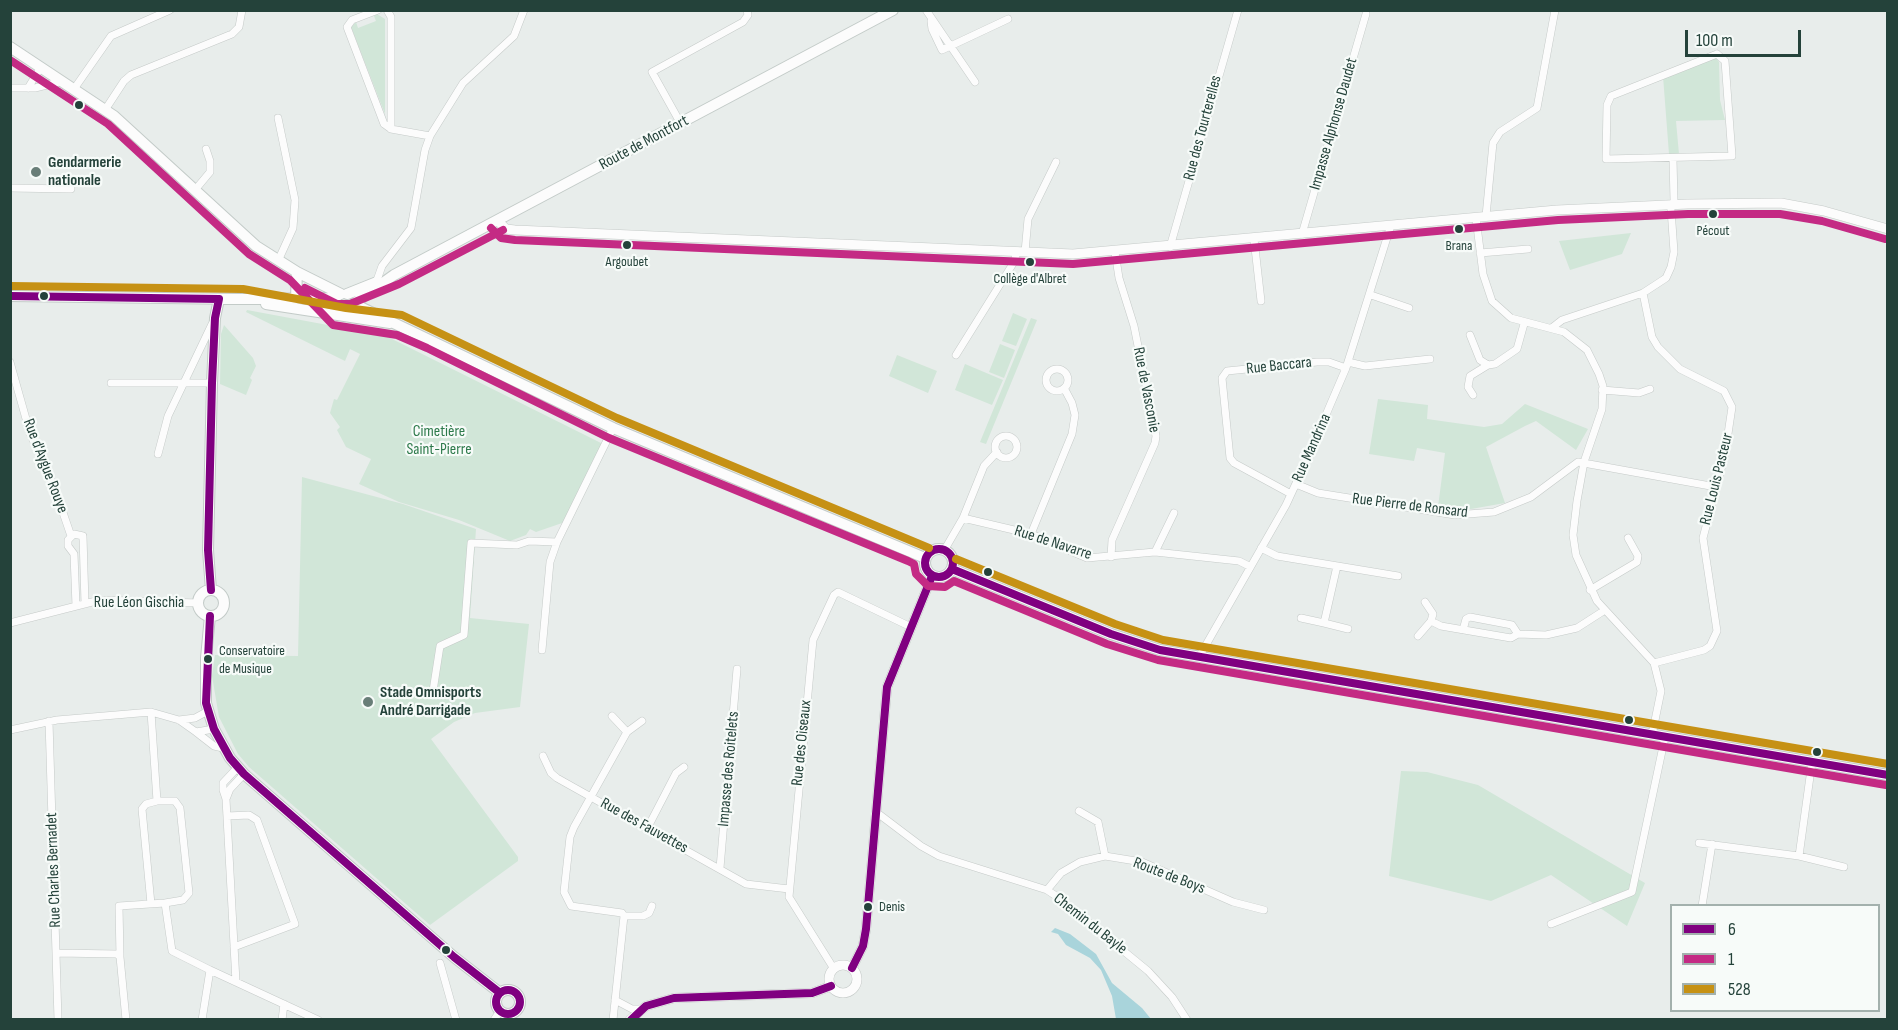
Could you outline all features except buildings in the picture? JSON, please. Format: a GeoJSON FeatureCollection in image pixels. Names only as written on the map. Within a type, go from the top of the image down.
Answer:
{"type":"FeatureCollection","features":[{"type":"Feature","properties":{"kind":"main road","name":"Route de Montfort"},"geometry":{"type":"LineString","coordinates":[[341,295],[394,275],[893,10]]}},
{"type":"Feature","properties":{"kind":"main road"},"geometry":{"type":"LineString","coordinates":[[10,46],[105,110],[256,246],[297,272],[400,325],[614,428],[925,558]]}},
{"type":"Feature","properties":{"kind":"main road"},"geometry":{"type":"LineString","coordinates":[[297,272],[339,315]]}},
{"type":"Feature","properties":{"kind":"main road"},"geometry":{"type":"LineString","coordinates":[[296,298],[297,272]]}},
{"type":"Feature","properties":{"kind":"main road","name":"Route de Montfort"},"geometry":{"type":"LineString","coordinates":[[339,315],[355,313],[356,303],[394,275]]}},
{"type":"Feature","properties":{"kind":"main road"},"geometry":{"type":"LineString","coordinates":[[10,296],[242,299],[321,298],[341,295]]}},
{"type":"Feature","properties":{"kind":"main road"},"geometry":{"type":"LineString","coordinates":[[339,315],[341,295]]}},
{"type":"Feature","properties":{"kind":"main road"},"geometry":{"type":"LineString","coordinates":[[211,590],[208,550],[215,318],[219,299]]}},
{"type":"Feature","properties":{"kind":"main road"},"geometry":{"type":"LineString","coordinates":[[242,299],[400,325]]}},
{"type":"Feature","properties":{"kind":"main road"},"geometry":{"type":"LineString","coordinates":[[945,549],[953,558],[952,569],[943,577],[932,576],[925,568],[925,558],[933,550],[945,549]]}},
{"type":"Feature","properties":{"kind":"main road"},"geometry":{"type":"LineString","coordinates":[[952,569],[1140,645],[1887,775]]}},
{"type":"Feature","properties":{"kind":"main road"},"geometry":{"type":"LineString","coordinates":[[211,590],[221,595],[224,604],[220,612],[210,616],[202,612],[198,603],[203,593],[211,590]]}},
{"type":"Feature","properties":{"kind":"main road"},"geometry":{"type":"LineString","coordinates":[[210,616],[206,658],[208,711],[223,748],[241,771],[454,957],[500,993]]}},
{"type":"Feature","properties":{"kind":"main road"},"geometry":{"type":"LineString","coordinates":[[506,991],[517,995],[519,1015],[497,1015],[496,999],[500,993],[506,991]]}},
{"type":"Feature","properties":{"kind":"street"},"geometry":{"type":"LineString","coordinates":[[74,89],[111,36],[170,10]]}},
{"type":"Feature","properties":{"kind":"street"},"geometry":{"type":"LineString","coordinates":[[105,110],[124,81],[131,75],[232,34],[239,27],[242,10]]}},
{"type":"Feature","properties":{"kind":"street"},"geometry":{"type":"LineString","coordinates":[[378,10],[352,20],[347,27],[384,124],[391,129],[430,136]]}},
{"type":"Feature","properties":{"kind":"street"},"geometry":{"type":"LineString","coordinates":[[387,10],[391,17],[391,129]]}},
{"type":"Feature","properties":{"kind":"street"},"geometry":{"type":"LineString","coordinates":[[376,283],[382,266],[411,228],[425,150],[430,136],[463,84],[514,36],[524,10]]}},
{"type":"Feature","properties":{"kind":"street"},"geometry":{"type":"LineString","coordinates":[[681,124],[652,72],[743,22],[748,15],[747,10]]}},
{"type":"Feature","properties":{"kind":"street"},"geometry":{"type":"LineString","coordinates":[[926,10],[931,21],[968,68],[975,82]]}},
{"type":"Feature","properties":{"kind":"street","name":"Rue des Tourterelles"},"geometry":{"type":"LineString","coordinates":[[1170,247],[1238,10]]}},
{"type":"Feature","properties":{"kind":"street"},"geometry":{"type":"LineString","coordinates":[[1555,10],[1537,108],[1500,132],[1492,143],[1481,217],[1480,253],[1487,291],[1492,301],[1511,318],[1524,324],[1553,327],[1564,332],[1587,350],[1599,374],[1602,409],[1584,462],[1573,535],[1576,555],[1590,590],[1605,610],[1654,663],[1661,691],[1652,735]]}},
{"type":"Feature","properties":{"kind":"street","name":"Impasse Alphonse Daudet"},"geometry":{"type":"LineString","coordinates":[[1302,234],[1366,14]]}},
{"type":"Feature","properties":{"kind":"street"},"geometry":{"type":"LineString","coordinates":[[950,46],[1008,19]]}},
{"type":"Feature","properties":{"kind":"street"},"geometry":{"type":"LineString","coordinates":[[1717,54],[1725,61],[1732,156],[1673,159],[1606,159],[1607,105],[1611,96],[1662,73],[1717,54]]}},
{"type":"Feature","properties":{"kind":"street"},"geometry":{"type":"LineString","coordinates":[[28,88],[41,67]]}},
{"type":"Feature","properties":{"kind":"street"},"geometry":{"type":"LineString","coordinates":[[10,88],[28,88],[63,81]]}},
{"type":"Feature","properties":{"kind":"street"},"geometry":{"type":"LineString","coordinates":[[278,118],[291,175],[295,212],[287,244],[278,261]]}},
{"type":"Feature","properties":{"kind":"street"},"geometry":{"type":"LineString","coordinates":[[195,190],[210,172],[210,161],[206,149]]}},
{"type":"Feature","properties":{"kind":"street"},"geometry":{"type":"LineString","coordinates":[[1553,327],[1562,320],[1643,293],[1666,278],[1674,252],[1673,159]]}},
{"type":"Feature","properties":{"kind":"street"},"geometry":{"type":"LineString","coordinates":[[956,356],[1021,251],[1028,219],[1056,162]]}},
{"type":"Feature","properties":{"kind":"street"},"geometry":{"type":"LineString","coordinates":[[10,189],[71,189]]}},
{"type":"Feature","properties":{"kind":"street"},"geometry":{"type":"LineString","coordinates":[[498,221],[506,229],[515,230],[1063,254],[1115,252],[1481,217],[1673,204],[1781,203],[1803,206],[1887,229]]}},
{"type":"Feature","properties":{"kind":"street","name":"Rue Mandrina"},"geometry":{"type":"LineString","coordinates":[[1199,657],[1296,484],[1347,365],[1392,225]]}},
{"type":"Feature","properties":{"kind":"street"},"geometry":{"type":"LineString","coordinates":[[1254,238],[1260,301]]}},
{"type":"Feature","properties":{"kind":"street"},"geometry":{"type":"LineString","coordinates":[[1480,253],[1528,249]]}},
{"type":"Feature","properties":{"kind":"street","name":"Rue de Vasconie"},"geometry":{"type":"LineString","coordinates":[[1111,557],[1112,540],[1155,443],[1156,436],[1134,326],[1119,278],[1115,252]]}},
{"type":"Feature","properties":{"kind":"street","name":"Rue Louis Pasteur"},"geometry":{"type":"LineString","coordinates":[[1643,293],[1652,337],[1658,347],[1670,362],[1724,391],[1730,398],[1732,421],[1703,538],[1716,622],[1715,639],[1704,650],[1654,663]]}},
{"type":"Feature","properties":{"kind":"street"},"geometry":{"type":"LineString","coordinates":[[1371,295],[1409,308]]}},
{"type":"Feature","properties":{"kind":"street"},"geometry":{"type":"LineString","coordinates":[[158,454],[168,416],[215,318]]}},
{"type":"Feature","properties":{"kind":"street"},"geometry":{"type":"LineString","coordinates":[[1473,395],[1468,387],[1470,376],[1513,354],[1524,324]]}},
{"type":"Feature","properties":{"kind":"street"},"geometry":{"type":"LineString","coordinates":[[1470,335],[1480,360],[1488,365]]}},
{"type":"Feature","properties":{"kind":"street"},"geometry":{"type":"LineString","coordinates":[[1347,365],[1365,366],[1430,359]]}},
{"type":"Feature","properties":{"kind":"street","name":"Rue d'Aygue Rouye"},"geometry":{"type":"LineString","coordinates":[[10,362],[30,433],[56,492],[71,536],[68,546],[74,554],[76,606]]}},
{"type":"Feature","properties":{"kind":"street","name":"Rue Baccara"},"geometry":{"type":"LineString","coordinates":[[1291,494],[1234,463],[1230,458],[1222,378],[1227,371],[1317,362],[1347,365]]}},
{"type":"Feature","properties":{"kind":"street"},"geometry":{"type":"LineString","coordinates":[[111,383],[213,383]]}},
{"type":"Feature","properties":{"kind":"street"},"geometry":{"type":"LineString","coordinates":[[1030,534],[1072,434],[1073,409],[1064,388]]}},
{"type":"Feature","properties":{"kind":"street"},"geometry":{"type":"LineString","coordinates":[[1602,390],[1639,393],[1650,390]]}},
{"type":"Feature","properties":{"kind":"street"},"geometry":{"type":"LineString","coordinates":[[542,650],[550,562],[557,542],[614,428]]}},
{"type":"Feature","properties":{"kind":"street"},"geometry":{"type":"LineString","coordinates":[[945,549],[963,518],[984,466],[997,452]]}},
{"type":"Feature","properties":{"kind":"street"},"geometry":{"type":"LineString","coordinates":[[1584,462],[1716,487]]}},
{"type":"Feature","properties":{"kind":"street","name":"Rue Pierre de Ronsard"},"geometry":{"type":"LineString","coordinates":[[1296,484],[1318,494],[1455,515],[1472,515],[1494,512],[1531,497],[1551,484],[1570,465],[1584,462]]}},
{"type":"Feature","properties":{"kind":"street"},"geometry":{"type":"LineString","coordinates":[[1155,552],[1174,513]]}},
{"type":"Feature","properties":{"kind":"street","name":"Rue de Navarre"},"geometry":{"type":"LineString","coordinates":[[963,518],[1030,534],[1087,558],[1155,552],[1239,561],[1250,566]]}},
{"type":"Feature","properties":{"kind":"street","name":"Rue d'Aygue Rouye"},"geometry":{"type":"LineString","coordinates":[[71,536],[83,536],[85,604]]}},
{"type":"Feature","properties":{"kind":"street"},"geometry":{"type":"LineString","coordinates":[[1590,590],[1637,562],[1638,556],[1628,538]]}},
{"type":"Feature","properties":{"kind":"street"},"geometry":{"type":"LineString","coordinates":[[434,691],[440,646],[464,635],[471,543],[557,542]]}},
{"type":"Feature","properties":{"kind":"street"},"geometry":{"type":"LineString","coordinates":[[1261,548],[1277,556],[1398,576]]}},
{"type":"Feature","properties":{"kind":"street"},"geometry":{"type":"LineString","coordinates":[[1324,623],[1337,566]]}},
{"type":"Feature","properties":{"kind":"street"},"geometry":{"type":"LineString","coordinates":[[852,968],[845,965],[834,969],[829,980],[831,986],[839,992],[850,991],[856,983],[852,968],[863,946],[866,929],[887,687],[932,576]]}},
{"type":"Feature","properties":{"kind":"street","name":"Rue des Oiseaux"},"geometry":{"type":"LineString","coordinates":[[834,969],[791,903],[789,889],[813,640],[834,595],[844,592],[911,627]]}},
{"type":"Feature","properties":{"kind":"street","name":"Rue Léon Gischia"},"geometry":{"type":"LineString","coordinates":[[10,623],[85,604],[118,600],[198,603]]}},
{"type":"Feature","properties":{"kind":"street"},"geometry":{"type":"LineString","coordinates":[[1418,636],[1431,621],[1433,614],[1425,602]]}},
{"type":"Feature","properties":{"kind":"street"},"geometry":{"type":"LineString","coordinates":[[1431,621],[1464,630],[1511,638],[1518,634],[1546,635],[1569,630],[1590,621],[1605,610]]}},
{"type":"Feature","properties":{"kind":"street"},"geometry":{"type":"LineString","coordinates":[[1464,630],[1466,619],[1470,617],[1512,625],[1518,634]]}},
{"type":"Feature","properties":{"kind":"street"},"geometry":{"type":"LineString","coordinates":[[1301,618],[1348,629]]}},
{"type":"Feature","properties":{"kind":"street","name":"Impasse des Roitelets"},"geometry":{"type":"LineString","coordinates":[[720,868],[738,669]]}},
{"type":"Feature","properties":{"kind":"street"},"geometry":{"type":"LineString","coordinates":[[179,720],[195,718],[208,711]]}},
{"type":"Feature","properties":{"kind":"street"},"geometry":{"type":"LineString","coordinates":[[151,712],[157,801]]}},
{"type":"Feature","properties":{"kind":"street"},"geometry":{"type":"LineString","coordinates":[[10,730],[49,721],[151,712],[179,720],[214,746],[223,748]]}},
{"type":"Feature","properties":{"kind":"street"},"geometry":{"type":"LineString","coordinates":[[612,716],[627,732]]}},
{"type":"Feature","properties":{"kind":"street","name":"Rue Charles Bernadet"},"geometry":{"type":"LineString","coordinates":[[49,721],[58,1020]]}},
{"type":"Feature","properties":{"kind":"street"},"geometry":{"type":"LineString","coordinates":[[543,756],[551,773],[591,797],[627,732],[642,721]]}},
{"type":"Feature","properties":{"kind":"street"},"geometry":{"type":"LineString","coordinates":[[196,732],[214,729]]}},
{"type":"Feature","properties":{"kind":"street"},"geometry":{"type":"LineString","coordinates":[[1551,924],[1632,892],[1665,737]]}},
{"type":"Feature","properties":{"kind":"street"},"geometry":{"type":"LineString","coordinates":[[1799,856],[1812,762]]}},
{"type":"Feature","properties":{"kind":"street"},"geometry":{"type":"LineString","coordinates":[[648,827],[676,773],[684,767]]}},
{"type":"Feature","properties":{"kind":"street"},"geometry":{"type":"LineString","coordinates":[[236,982],[226,799],[223,783],[241,771]]}},
{"type":"Feature","properties":{"kind":"street","name":"Rue des Fauvettes"},"geometry":{"type":"LineString","coordinates":[[652,906],[649,913],[643,916],[624,916],[622,913],[571,906],[566,900],[570,837],[591,797],[746,884],[789,889]]}},
{"type":"Feature","properties":{"kind":"street"},"geometry":{"type":"LineString","coordinates":[[126,1020],[118,909],[123,906],[151,904],[165,903],[183,900],[189,893],[180,808],[175,801],[157,801],[146,804],[142,809],[151,904]]}},
{"type":"Feature","properties":{"kind":"street"},"geometry":{"type":"LineString","coordinates":[[1079,811],[1098,822],[1105,856]]}},
{"type":"Feature","properties":{"kind":"street","name":"Chemin du Bayle"},"geometry":{"type":"LineString","coordinates":[[875,814],[880,815],[921,846],[939,855],[1047,890],[1148,971],[1172,997],[1187,1020]]}},
{"type":"Feature","properties":{"kind":"street"},"geometry":{"type":"LineString","coordinates":[[226,816],[249,815],[257,820],[295,924],[234,947]]}},
{"type":"Feature","properties":{"kind":"street"},"geometry":{"type":"LineString","coordinates":[[1699,843],[1799,856],[1844,867]]}},
{"type":"Feature","properties":{"kind":"street"},"geometry":{"type":"LineString","coordinates":[[1702,904],[1712,844]]}},
{"type":"Feature","properties":{"kind":"street","name":"Route de Boys"},"geometry":{"type":"LineString","coordinates":[[1047,890],[1061,873],[1080,862],[1105,856],[1142,862],[1233,902],[1264,910]]}},
{"type":"Feature","properties":{"kind":"street"},"geometry":{"type":"LineString","coordinates":[[165,903],[172,951],[318,1020]]}},
{"type":"Feature","properties":{"kind":"street"},"geometry":{"type":"LineString","coordinates":[[613,1020],[624,916]]}},
{"type":"Feature","properties":{"kind":"street"},"geometry":{"type":"LineString","coordinates":[[57,953],[113,952],[120,957]]}},
{"type":"Feature","properties":{"kind":"street"},"geometry":{"type":"LineString","coordinates":[[440,963],[456,1020]]}},
{"type":"Feature","properties":{"kind":"street"},"geometry":{"type":"LineString","coordinates":[[202,1020],[210,970]]}},
{"type":"Feature","properties":{"kind":"street"},"geometry":{"type":"LineString","coordinates":[[615,1000],[632,1009],[641,1009],[674,998],[812,993],[831,986]]}},
{"type":"Feature","properties":{"kind":"street"},"geometry":{"type":"LineString","coordinates":[[282,1020],[284,1005]]}},
{"type":"Feature","properties":{"kind":"street"},"geometry":{"type":"LineString","coordinates":[[630,1020],[641,1009]]}},
{"type":"Feature","properties":{"kind":"green space"},"geometry":{"type":"Polygon","coordinates":[[[377,14],[385,19],[385,114],[351,27],[356,22],[358,28],[376,21],[374,16],[377,14]]]}},
{"type":"Feature","properties":{"kind":"green space"},"geometry":{"type":"Polygon","coordinates":[[[1716,58],[1719,62],[1720,100],[1725,120],[1676,121],[1679,154],[1669,154],[1663,76],[1716,58]]]}},
{"type":"Feature","properties":{"kind":"green space"},"geometry":{"type":"Polygon","coordinates":[[[1631,233],[1622,254],[1570,270],[1559,241],[1631,233]]]}},
{"type":"Feature","properties":{"kind":"green space","name":"Cimetière Saint-Pierre"},"geometry":{"type":"Polygon","coordinates":[[[247,310],[333,326],[372,329],[603,444],[565,522],[536,532],[530,529],[526,535],[510,541],[459,520],[399,502],[359,484],[371,459],[346,447],[337,430],[340,427],[330,413],[334,399],[337,400],[360,354],[350,349],[345,361],[246,312],[247,310]]]}},
{"type":"Feature","properties":{"kind":"green space"},"geometry":{"type":"Polygon","coordinates":[[[1013,313],[1027,319],[1016,346],[1002,341],[1013,313]]]}},
{"type":"Feature","properties":{"kind":"green space"},"geometry":{"type":"Polygon","coordinates":[[[1031,318],[1037,320],[986,444],[980,442],[1031,318]]]}},
{"type":"Feature","properties":{"kind":"green space"},"geometry":{"type":"Polygon","coordinates":[[[224,325],[253,358],[256,366],[246,395],[220,384],[221,334],[224,325]]]}},
{"type":"Feature","properties":{"kind":"green space"},"geometry":{"type":"Polygon","coordinates":[[[1000,344],[1015,350],[1004,378],[989,372],[1000,344]]]}},
{"type":"Feature","properties":{"kind":"green space"},"geometry":{"type":"Polygon","coordinates":[[[897,355],[937,371],[928,393],[889,376],[897,355]]]}},
{"type":"Feature","properties":{"kind":"green space"},"geometry":{"type":"Polygon","coordinates":[[[965,364],[1003,380],[992,405],[955,390],[965,364]]]}},
{"type":"Feature","properties":{"kind":"green space"},"geometry":{"type":"Polygon","coordinates":[[[1378,399],[1428,405],[1427,419],[1484,427],[1502,424],[1525,404],[1588,429],[1576,450],[1536,421],[1525,426],[1486,447],[1505,503],[1471,509],[1438,507],[1445,453],[1417,448],[1414,461],[1369,454],[1378,399]]]}},
{"type":"Feature","properties":{"kind":"green space","name":"Stade Omnisports André Darrigade"},"geometry":{"type":"Polygon","coordinates":[[[302,477],[403,504],[476,529],[470,618],[529,624],[520,707],[475,713],[454,722],[431,739],[518,857],[518,861],[430,925],[249,767],[238,754],[219,717],[212,676],[215,655],[298,656],[302,477]]]}},
{"type":"Feature","properties":{"kind":"green space"},"geometry":{"type":"Polygon","coordinates":[[[1401,771],[1427,772],[1478,785],[1645,883],[1627,926],[1551,875],[1491,901],[1389,876],[1401,771]]]}},
{"type":"Feature","properties":{"kind":"water"},"geometry":{"type":"Polygon","coordinates":[[[1055,928],[1070,934],[1096,954],[1112,983],[1142,1008],[1151,1019],[1116,1019],[1112,996],[1101,970],[1090,958],[1066,945],[1058,934],[1051,932],[1055,928]]]}},
{"type":"Feature","properties":{"kind":"transit line","name":"1"},"geometry":{"type":"LineString","coordinates":[[10,60],[108,124],[249,254],[290,280],[333,325],[397,335],[427,348],[609,438],[908,561],[914,564],[916,574],[928,586],[945,587],[954,581],[1107,644],[1158,660],[1886,785]]}},
{"type":"Feature","properties":{"kind":"transit line","name":"1"},"geometry":{"type":"LineString","coordinates":[[491,228],[501,238],[515,240],[1073,264],[1558,220],[1688,214],[1780,214],[1822,221],[1885,239]]}},
{"type":"Feature","properties":{"kind":"transit line","name":"1"},"geometry":{"type":"LineString","coordinates":[[305,288],[337,304],[350,304],[399,284],[503,230]]}},
{"type":"Feature","properties":{"kind":"transit line","name":"528"},"geometry":{"type":"LineString","coordinates":[[10,286],[243,289],[346,308],[402,315],[617,418],[929,548]]}},
{"type":"Feature","properties":{"kind":"transit line","name":"6"},"geometry":{"type":"LineString","coordinates":[[10,296],[219,299]]}},
{"type":"Feature","properties":{"kind":"transit line","name":"6"},"geometry":{"type":"LineString","coordinates":[[211,590],[208,550],[212,383],[215,318],[219,299]]}},
{"type":"Feature","properties":{"kind":"transit line","name":"6"},"geometry":{"type":"LineString","coordinates":[[939,549],[949,553],[953,563],[949,573],[939,577],[929,573],[925,563],[929,553],[939,549]]}},
{"type":"Feature","properties":{"kind":"transit line","name":"528"},"geometry":{"type":"LineString","coordinates":[[956,559],[1115,624],[1163,640],[1888,764]]}},
{"type":"Feature","properties":{"kind":"transit line","name":"6"},"geometry":{"type":"LineString","coordinates":[[952,569],[1111,634],[1160,650],[1888,775]]}},
{"type":"Feature","properties":{"kind":"transit line","name":"6"},"geometry":{"type":"LineString","coordinates":[[852,968],[863,946],[866,929],[887,687],[932,576]]}},
{"type":"Feature","properties":{"kind":"transit line","name":"6"},"geometry":{"type":"LineString","coordinates":[[210,616],[206,703],[214,729],[230,758],[244,774],[454,957],[500,993]]}},
{"type":"Feature","properties":{"kind":"transit line","name":"6"},"geometry":{"type":"LineString","coordinates":[[631,1020],[646,1006],[674,998],[812,993],[831,986]]}},
{"type":"Feature","properties":{"kind":"transit line","name":"6"},"geometry":{"type":"LineString","coordinates":[[508,990],[516,994],[520,1002],[516,1010],[508,1014],[500,1010],[496,1002],[500,994],[508,990]]}},
{"type":"Feature","properties":{"kind":"place","name":"Gendarmerie nationale"},"geometry":{"type":"Point","coordinates":[36,172]}},
{"type":"Feature","properties":{"kind":"place","name":"Pécout"},"geometry":{"type":"Point","coordinates":[1713,214]}},
{"type":"Feature","properties":{"kind":"place","name":"Brana"},"geometry":{"type":"Point","coordinates":[1459,229]}},
{"type":"Feature","properties":{"kind":"place","name":"Argoubet"},"geometry":{"type":"Point","coordinates":[627,245]}},
{"type":"Feature","properties":{"kind":"place","name":"Collège d'Albret"},"geometry":{"type":"Point","coordinates":[1030,262]}},
{"type":"Feature","properties":{"kind":"place","name":"Conservatoire de Musique"},"geometry":{"type":"Point","coordinates":[208,659]}},
{"type":"Feature","properties":{"kind":"place","name":"Stade Omnisports André Darrigade"},"geometry":{"type":"Point","coordinates":[368,702]}},
{"type":"Feature","properties":{"kind":"place","name":"Denis"},"geometry":{"type":"Point","coordinates":[868,907]}}]}
